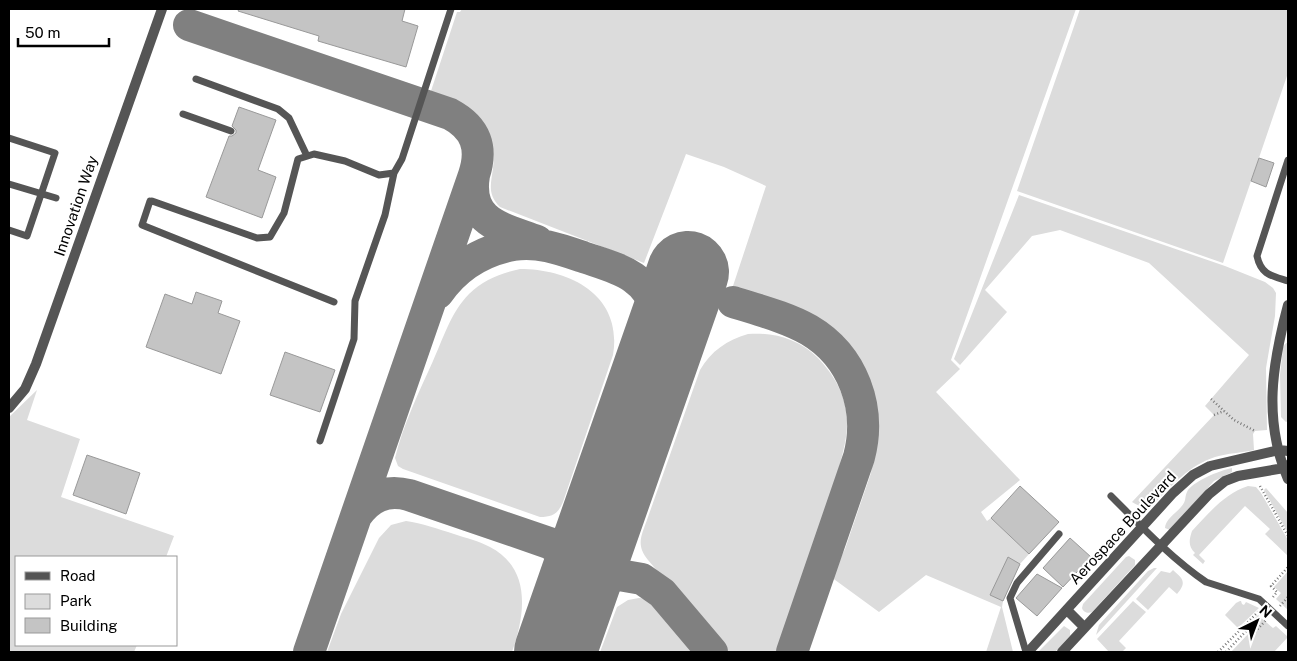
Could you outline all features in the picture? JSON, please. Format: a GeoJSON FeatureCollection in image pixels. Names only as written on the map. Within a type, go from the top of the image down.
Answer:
{"type":"FeatureCollection","features":[{"type":"Feature","properties":{"kind":"street","name":"Innovation Way"},"geometry":{"type":"LineString","coordinates":[[9,407],[25,389],[36,364],[162,9]]}},
{"type":"Feature","properties":{"kind":"street"},"geometry":{"type":"LineString","coordinates":[[1288,305],[1285,331],[1278,344],[1273,382],[1273,419],[1283,451],[1288,479]]}},
{"type":"Feature","properties":{"kind":"street","name":"Aerospace Boulevard"},"geometry":{"type":"LineString","coordinates":[[1027,652],[1173,493],[1193,476],[1210,466],[1283,451]]}},
{"type":"Feature","properties":{"kind":"street"},"geometry":{"type":"LineString","coordinates":[[1062,652],[1210,494],[1225,481],[1238,476],[1286,467]]}},
{"type":"Feature","properties":{"kind":"street"},"geometry":{"type":"LineString","coordinates":[[1067,610],[1084,628]]}},
{"type":"Feature","properties":{"kind":"lane"},"geometry":{"type":"LineString","coordinates":[[320,441],[354,339],[355,301],[385,214],[394,173],[402,159],[451,9]]}},
{"type":"Feature","properties":{"kind":"lane"},"geometry":{"type":"LineString","coordinates":[[196,79],[278,109],[289,118],[307,156]]}},
{"type":"Feature","properties":{"kind":"lane"},"geometry":{"type":"LineString","coordinates":[[183,114],[231,130]]}},
{"type":"Feature","properties":{"kind":"lane"},"geometry":{"type":"LineString","coordinates":[[9,138],[55,153],[28,236],[9,230]]}},
{"type":"Feature","properties":{"kind":"lane"},"geometry":{"type":"LineString","coordinates":[[334,302],[142,225],[151,201],[257,238],[270,237],[284,214],[298,159],[314,154],[345,161],[380,175],[394,173]]}},
{"type":"Feature","properties":{"kind":"lane"},"geometry":{"type":"LineString","coordinates":[[1288,160],[1257,256],[1259,267],[1269,275],[1288,281]]}},
{"type":"Feature","properties":{"kind":"lane"},"geometry":{"type":"LineString","coordinates":[[9,184],[56,198]]}},
{"type":"Feature","properties":{"kind":"lane"},"geometry":{"type":"LineString","coordinates":[[1111,496],[1162,545],[1206,582],[1259,600],[1288,626]]}},
{"type":"Feature","properties":{"kind":"lane"},"geometry":{"type":"LineString","coordinates":[[1027,652],[1010,598],[1017,583],[1058,534]]}},
{"type":"Feature","properties":{"kind":"path"},"geometry":{"type":"LineString","coordinates":[[1211,399],[1234,420],[1255,431]]}},
{"type":"Feature","properties":{"kind":"path"},"geometry":{"type":"LineString","coordinates":[[1214,415],[1224,411]]}},
{"type":"Feature","properties":{"kind":"path"},"geometry":{"type":"LineString","coordinates":[[1260,486],[1288,536]]}},
{"type":"Feature","properties":{"kind":"path"},"geometry":{"type":"LineString","coordinates":[[1272,597],[1277,592],[1271,586],[1288,568]]}},
{"type":"Feature","properties":{"kind":"path"},"geometry":{"type":"LineString","coordinates":[[1274,612],[1288,597]]}},
{"type":"Feature","properties":{"kind":"path"},"geometry":{"type":"LineString","coordinates":[[1218,652],[1262,608]]}},
{"type":"Feature","properties":{"kind":"path"},"geometry":{"type":"LineString","coordinates":[[1226,652],[1249,628],[1254,633],[1268,618]]}},
{"type":"Feature","properties":{"kind":"green space"},"geometry":{"type":"Polygon","coordinates":[[[462,9],[1076,9],[951,360],[960,369],[936,392],[1020,480],[981,512],[987,521],[991,518],[1029,554],[1020,564],[1002,607],[1013,652],[986,652],[1001,607],[926,575],[879,612],[831,577],[845,549],[871,473],[878,413],[864,369],[837,337],[801,309],[732,289],[766,186],[724,167],[686,154],[644,263],[500,207],[493,198],[492,193],[494,152],[486,128],[478,118],[457,104],[430,94],[457,12],[460,12],[462,9]]]}},
{"type":"Feature","properties":{"kind":"green space"},"geometry":{"type":"Polygon","coordinates":[[[1080,9],[1288,9],[1288,73],[1223,263],[1017,191],[1080,9]]]}},
{"type":"Feature","properties":{"kind":"green space"},"geometry":{"type":"Polygon","coordinates":[[[1019,195],[1225,266],[1265,282],[1273,288],[1276,293],[1275,316],[1266,368],[1267,430],[1255,431],[1253,434],[1254,450],[1220,456],[1197,465],[1182,476],[1151,506],[1143,507],[1132,502],[1214,415],[1205,406],[1249,355],[1149,263],[1060,230],[1032,236],[985,290],[1007,312],[960,365],[954,359],[1019,195]]]}},
{"type":"Feature","properties":{"kind":"green space"},"geometry":{"type":"Polygon","coordinates":[[[520,269],[539,270],[557,274],[589,290],[601,302],[610,317],[614,334],[613,355],[563,502],[557,512],[544,517],[403,469],[398,466],[395,458],[402,433],[457,309],[469,294],[486,281],[520,269]]]}},
{"type":"Feature","properties":{"kind":"green space"},"geometry":{"type":"Polygon","coordinates":[[[748,334],[767,334],[786,338],[811,351],[834,378],[842,394],[847,419],[842,456],[824,522],[780,652],[726,652],[648,560],[641,544],[644,529],[700,370],[709,357],[720,347],[733,339],[748,334]]]}},
{"type":"Feature","properties":{"kind":"green space"},"geometry":{"type":"Polygon","coordinates":[[[1288,342],[1288,421],[1286,422],[1281,417],[1280,375],[1283,348],[1288,342]]]}},
{"type":"Feature","properties":{"kind":"green space"},"geometry":{"type":"Polygon","coordinates":[[[37,390],[27,420],[80,439],[61,497],[174,536],[166,556],[15,556],[15,646],[137,646],[134,652],[9,652],[9,417],[37,390]]]}},
{"type":"Feature","properties":{"kind":"green space"},"geometry":{"type":"Polygon","coordinates":[[[1232,468],[1232,472],[1214,481],[1170,530],[1165,528],[1169,519],[1183,505],[1187,492],[1194,484],[1221,471],[1232,468]]]}},
{"type":"Feature","properties":{"kind":"green space"},"geometry":{"type":"Polygon","coordinates":[[[1248,486],[1256,487],[1261,493],[1288,540],[1288,556],[1265,534],[1270,529],[1245,506],[1199,555],[1205,561],[1203,564],[1193,555],[1195,553],[1190,543],[1192,531],[1224,499],[1239,489],[1248,486]]]}},
{"type":"Feature","properties":{"kind":"green space"},"geometry":{"type":"Polygon","coordinates":[[[1266,488],[1288,513],[1288,533],[1264,490],[1266,488]]]}},
{"type":"Feature","properties":{"kind":"green space"},"geometry":{"type":"Polygon","coordinates":[[[406,521],[430,526],[486,545],[504,556],[513,567],[519,580],[522,608],[517,638],[512,652],[327,652],[341,614],[379,538],[391,525],[406,521]]]}},
{"type":"Feature","properties":{"kind":"green space"},"geometry":{"type":"Polygon","coordinates":[[[1129,556],[1135,560],[1135,565],[1092,612],[1085,612],[1082,608],[1083,604],[1129,556]]]}},
{"type":"Feature","properties":{"kind":"green space"},"geometry":{"type":"Polygon","coordinates":[[[1157,568],[1096,635],[1099,625],[1148,571],[1157,568]]]}},
{"type":"Feature","properties":{"kind":"green space"},"geometry":{"type":"Polygon","coordinates":[[[1173,570],[1182,581],[1183,584],[1180,590],[1177,594],[1169,587],[1148,610],[1136,599],[1161,571],[1170,573],[1173,570]]]}},
{"type":"Feature","properties":{"kind":"green space"},"geometry":{"type":"Polygon","coordinates":[[[1288,571],[1288,610],[1276,599],[1281,593],[1274,587],[1288,571]]]}},
{"type":"Feature","properties":{"kind":"green space"},"geometry":{"type":"Polygon","coordinates":[[[649,599],[656,603],[697,652],[600,652],[617,607],[628,600],[649,599]]]}},
{"type":"Feature","properties":{"kind":"green space"},"geometry":{"type":"Polygon","coordinates":[[[1133,601],[1146,612],[1119,641],[1126,648],[1122,652],[1109,652],[1097,639],[1133,601]]]}},
{"type":"Feature","properties":{"kind":"green space"},"geometry":{"type":"Polygon","coordinates":[[[1241,601],[1244,605],[1246,602],[1259,608],[1238,628],[1225,615],[1236,603],[1241,601]]]}},
{"type":"Feature","properties":{"kind":"green space"},"geometry":{"type":"Polygon","coordinates":[[[1258,615],[1273,628],[1276,626],[1288,637],[1274,652],[1231,652],[1250,632],[1246,627],[1258,615]]]}},
{"type":"Feature","properties":{"kind":"green space"},"geometry":{"type":"Polygon","coordinates":[[[1064,626],[1070,630],[1070,636],[1055,652],[1038,652],[1064,626]]]}},
{"type":"Feature","properties":{"kind":"building"},"geometry":{"type":"Polygon","coordinates":[[[239,9],[405,9],[402,21],[418,26],[406,67],[318,41],[319,36],[238,11],[239,9]]]}},
{"type":"Feature","properties":{"kind":"building"},"geometry":{"type":"Polygon","coordinates":[[[239,107],[276,120],[258,170],[276,177],[262,218],[206,197],[229,136],[236,133],[232,126],[239,107]]]}},
{"type":"Feature","properties":{"kind":"building"},"geometry":{"type":"Polygon","coordinates":[[[1259,158],[1274,163],[1266,187],[1251,181],[1259,158]]]}},
{"type":"Feature","properties":{"kind":"building"},"geometry":{"type":"Polygon","coordinates":[[[196,292],[222,301],[218,313],[240,321],[221,374],[146,347],[165,294],[192,304],[196,292]]]}},
{"type":"Feature","properties":{"kind":"building"},"geometry":{"type":"Polygon","coordinates":[[[285,352],[335,370],[320,412],[270,395],[285,352]]]}},
{"type":"Feature","properties":{"kind":"building"},"geometry":{"type":"Polygon","coordinates":[[[87,455],[140,473],[126,514],[73,495],[87,455]]]}},
{"type":"Feature","properties":{"kind":"building"},"geometry":{"type":"Polygon","coordinates":[[[1020,486],[1059,522],[1029,554],[991,518],[1020,486]]]}},
{"type":"Feature","properties":{"kind":"building"},"geometry":{"type":"Polygon","coordinates":[[[1070,538],[1091,557],[1063,587],[1043,568],[1070,538]]]}},
{"type":"Feature","properties":{"kind":"building"},"geometry":{"type":"Polygon","coordinates":[[[1008,557],[1020,564],[1003,601],[990,595],[1008,557]]]}},
{"type":"Feature","properties":{"kind":"building"},"geometry":{"type":"Polygon","coordinates":[[[1037,574],[1062,588],[1037,616],[1016,598],[1037,574]]]}},
{"type":"Feature","properties":{"kind":"taxiway"},"geometry":{"type":"LineString","coordinates":[[189,25],[450,114],[471,132],[477,148],[478,156],[474,175],[309,652]]}},
{"type":"Feature","properties":{"kind":"taxiway"},"geometry":{"type":"LineString","coordinates":[[474,175],[473,191],[481,214],[500,227],[537,241]]}},
{"type":"Feature","properties":{"kind":"taxiway"},"geometry":{"type":"LineString","coordinates":[[438,293],[461,268],[491,251],[522,244],[549,246],[608,265],[638,281],[653,300],[658,313],[662,330],[661,346]]}},
{"type":"Feature","properties":{"kind":"taxiway"},"geometry":{"type":"LineString","coordinates":[[733,302],[791,321],[809,330],[824,341],[848,369],[860,402],[863,420],[859,457],[792,652]]}},
{"type":"Feature","properties":{"kind":"taxiway"},"geometry":{"type":"LineString","coordinates":[[356,516],[372,499],[386,494],[401,493],[549,543],[564,554],[573,569],[575,586],[572,605]]}},
{"type":"Feature","properties":{"kind":"taxiway"},"geometry":{"type":"LineString","coordinates":[[572,605],[586,587],[598,579],[619,575],[642,579],[662,593],[712,652]]}},
{"type":"Feature","properties":{"kind":"runway"},"geometry":{"type":"LineString","coordinates":[[555,652],[688,272]]}}]}
